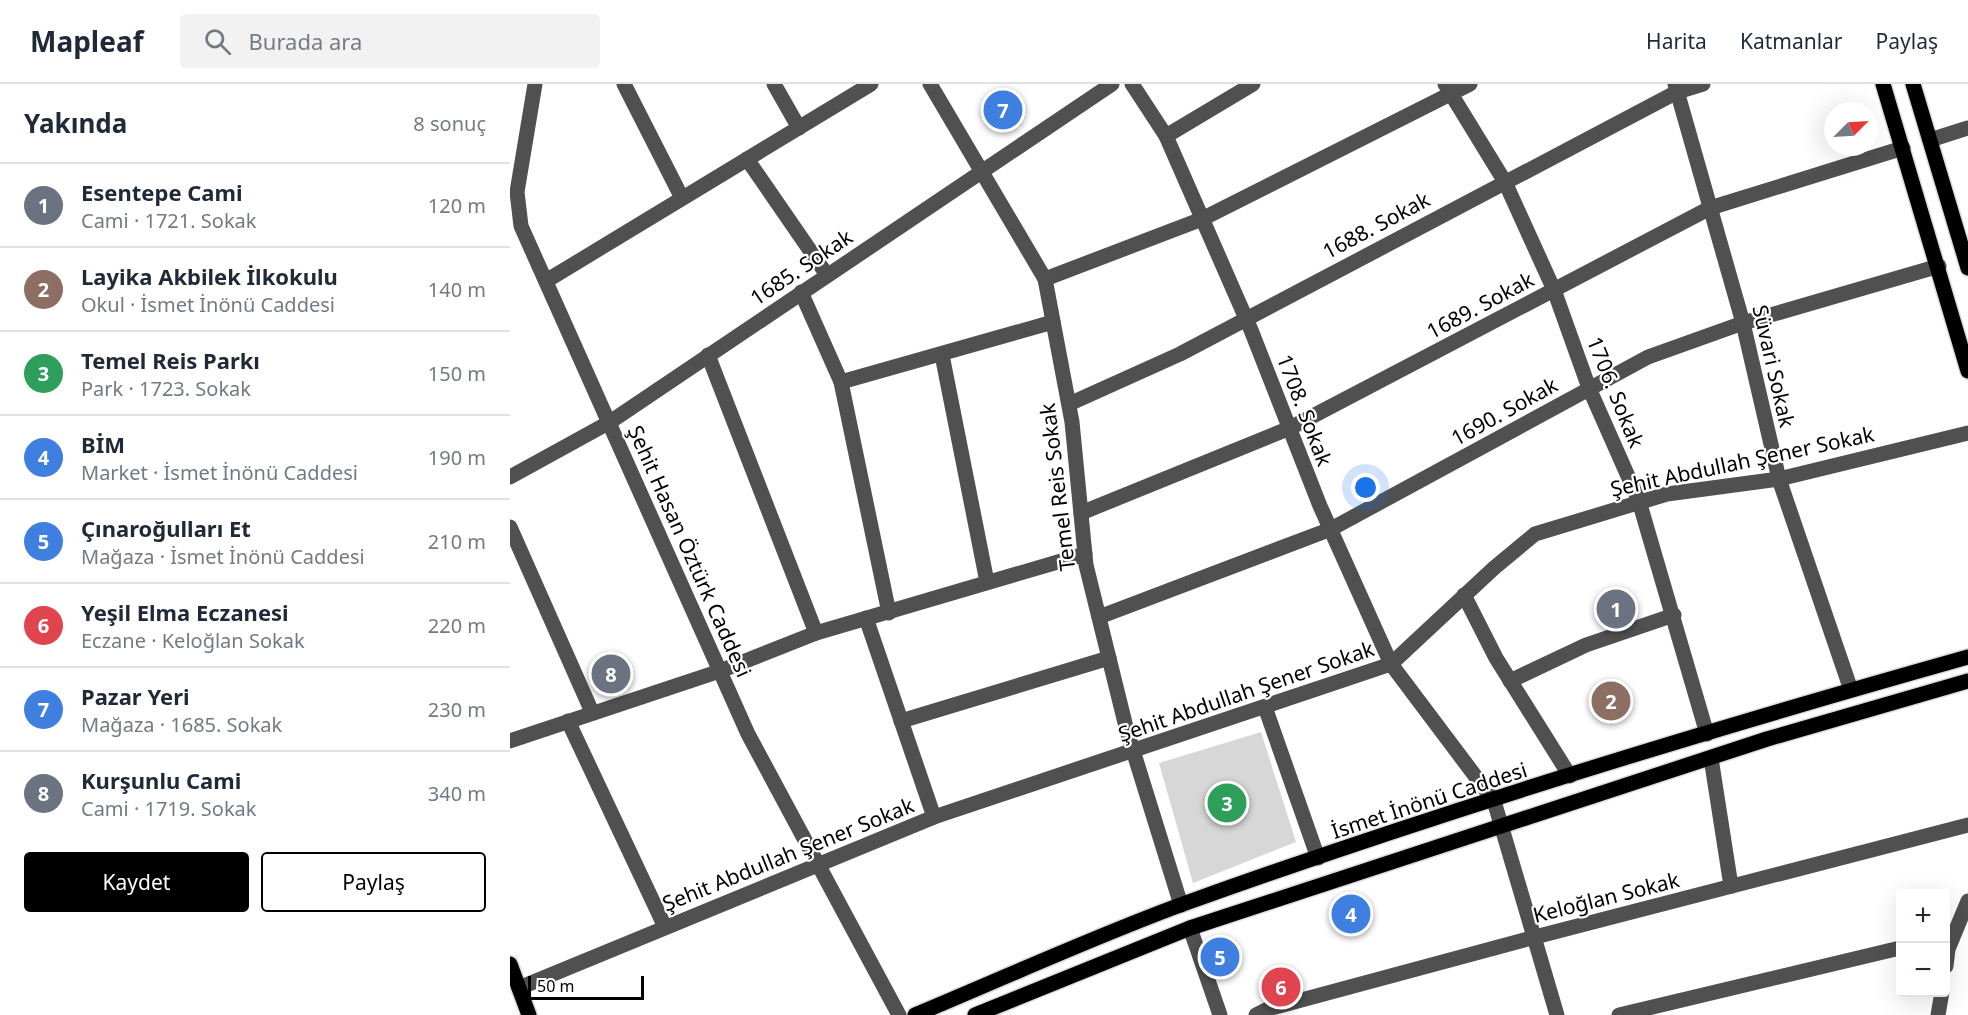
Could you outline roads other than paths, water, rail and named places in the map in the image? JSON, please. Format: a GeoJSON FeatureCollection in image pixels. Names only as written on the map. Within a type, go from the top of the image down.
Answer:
{"type":"FeatureCollection","features":[{"type":"Feature","properties":{"kind":"main road"},"geometry":{"type":"LineString","coordinates":[[1883,84],[1939,266],[1968,371]]}},
{"type":"Feature","properties":{"kind":"main road"},"geometry":{"type":"LineString","coordinates":[[1913,84],[1967,261]]}},
{"type":"Feature","properties":{"kind":"main road","name":"İsmet İnönü Caddesi"},"geometry":{"type":"LineString","coordinates":[[915,1015],[1181,905],[1318,858],[1570,776],[1851,690],[1968,657]]}},
{"type":"Feature","properties":{"kind":"main road"},"geometry":{"type":"LineString","coordinates":[[975,1015],[1190,928],[1767,738],[1968,681]]}},
{"type":"Feature","properties":{"kind":"main road"},"geometry":{"type":"LineString","coordinates":[[510,964],[529,1015]]}},
{"type":"Feature","properties":{"kind":"street","name":"Şehit Hasan Öztürk Caddesi"},"geometry":{"type":"LineString","coordinates":[[536,84],[514,192],[521,226],[748,734],[899,1015]]}},
{"type":"Feature","properties":{"kind":"street"},"geometry":{"type":"LineString","coordinates":[[624,84],[682,198]]}},
{"type":"Feature","properties":{"kind":"street"},"geometry":{"type":"LineString","coordinates":[[774,84],[799,128]]}},
{"type":"Feature","properties":{"kind":"street"},"geometry":{"type":"LineString","coordinates":[[546,281],[871,84]]}},
{"type":"Feature","properties":{"kind":"street","name":"Temel Reis Sokak"},"geometry":{"type":"LineString","coordinates":[[930,84],[1046,279],[1069,404],[1085,554],[1108,658],[1133,752],[1181,905]]}},
{"type":"Feature","properties":{"kind":"street","name":"1685. Sokak"},"geometry":{"type":"LineString","coordinates":[[510,477],[610,422],[981,170],[1112,84]]}},
{"type":"Feature","properties":{"kind":"street","name":"1708. Sokak"},"geometry":{"type":"LineString","coordinates":[[1132,84],[1166,136],[1246,318],[1330,529],[1391,664],[1494,801]]}},
{"type":"Feature","properties":{"kind":"street"},"geometry":{"type":"LineString","coordinates":[[1166,136],[1253,84]]}},
{"type":"Feature","properties":{"kind":"street"},"geometry":{"type":"LineString","coordinates":[[1046,279],[1202,219],[1448,89],[1470,84]]}},
{"type":"Feature","properties":{"kind":"street","name":"1688. Sokak"},"geometry":{"type":"LineString","coordinates":[[1069,404],[1180,354],[1505,182],[1676,88],[1703,84]]}},
{"type":"Feature","properties":{"kind":"street","name":"Süvari Sokak"},"geometry":{"type":"LineString","coordinates":[[1676,88],[1743,323],[1779,479],[1851,690]]}},
{"type":"Feature","properties":{"kind":"street","name":"1706. Sokak"},"geometry":{"type":"LineString","coordinates":[[1448,89],[1505,182],[1554,290],[1589,388],[1639,501],[1707,734]]}},
{"type":"Feature","properties":{"kind":"street"},"geometry":{"type":"LineString","coordinates":[[1930,140],[1968,128]]}},
{"type":"Feature","properties":{"kind":"street","name":"1689. Sokak"},"geometry":{"type":"LineString","coordinates":[[1081,513],[1290,428],[1710,208],[1903,148]]}},
{"type":"Feature","properties":{"kind":"street"},"geometry":{"type":"LineString","coordinates":[[747,159],[827,275]]}},
{"type":"Feature","properties":{"kind":"street","name":"1690. Sokak"},"geometry":{"type":"LineString","coordinates":[[1099,617],[1330,529],[1648,357],[1743,323],[1939,266]]}},
{"type":"Feature","properties":{"kind":"street"},"geometry":{"type":"LineString","coordinates":[[801,292],[841,382],[889,613]]}},
{"type":"Feature","properties":{"kind":"street"},"geometry":{"type":"LineString","coordinates":[[841,382],[1053,322]]}},
{"type":"Feature","properties":{"kind":"street"},"geometry":{"type":"LineString","coordinates":[[708,355],[816,633]]}},
{"type":"Feature","properties":{"kind":"street"},"geometry":{"type":"LineString","coordinates":[[942,355],[987,582]]}},
{"type":"Feature","properties":{"kind":"street","name":"Şehit Abdullah Şener Sokak"},"geometry":{"type":"LineString","coordinates":[[519,988],[934,817],[1391,664],[1464,595],[1535,534],[1667,494],[1779,479],[1968,433]]}},
{"type":"Feature","properties":{"kind":"street"},"geometry":{"type":"LineString","coordinates":[[510,527],[592,712]]}},
{"type":"Feature","properties":{"kind":"street"},"geometry":{"type":"LineString","coordinates":[[510,741],[720,671],[816,633],[1085,554]]}},
{"type":"Feature","properties":{"kind":"street"},"geometry":{"type":"LineString","coordinates":[[1464,595],[1510,681],[1570,776]]}},
{"type":"Feature","properties":{"kind":"street"},"geometry":{"type":"LineString","coordinates":[[1510,681],[1586,645],[1674,615]]}},
{"type":"Feature","properties":{"kind":"street"},"geometry":{"type":"LineString","coordinates":[[866,618],[934,817]]}},
{"type":"Feature","properties":{"kind":"street"},"geometry":{"type":"LineString","coordinates":[[901,722],[1108,658]]}},
{"type":"Feature","properties":{"kind":"street"},"geometry":{"type":"LineString","coordinates":[[1265,707],[1318,858]]}},
{"type":"Feature","properties":{"kind":"street"},"geometry":{"type":"LineString","coordinates":[[568,721],[665,927]]}},
{"type":"Feature","properties":{"kind":"street"},"geometry":{"type":"LineString","coordinates":[[1711,758],[1731,886]]}},
{"type":"Feature","properties":{"kind":"street"},"geometry":{"type":"LineString","coordinates":[[1494,801],[1557,1015]]}},
{"type":"Feature","properties":{"kind":"street","name":"Keloğlan Sokak"},"geometry":{"type":"LineString","coordinates":[[1256,1015],[1290,1009],[1535,937],[1968,825]]}},
{"type":"Feature","properties":{"kind":"street"},"geometry":{"type":"LineString","coordinates":[[1950,935],[1968,901]]}},
{"type":"Feature","properties":{"kind":"street"},"geometry":{"type":"LineString","coordinates":[[1190,928],[1220,1015]]}},
{"type":"Feature","properties":{"kind":"street"},"geometry":{"type":"LineString","coordinates":[[1619,1015],[1896,949]]}},
{"type":"Feature","properties":{"kind":"street"},"geometry":{"type":"LineString","coordinates":[[1938,1015],[1941,997]]}},
{"type":"Feature","properties":{"kind":"place","name":"Pazar Yeri"},"geometry":{"type":"Point","coordinates":[1003,110]}},
{"type":"Feature","properties":{"kind":"place","name":"Esentepe Cami"},"geometry":{"type":"Point","coordinates":[1616,609]}},
{"type":"Feature","properties":{"kind":"place","name":"Kurşunlu Cami"},"geometry":{"type":"Point","coordinates":[611,674]}},
{"type":"Feature","properties":{"kind":"place","name":"Layika Akbilek İlkokulu"},"geometry":{"type":"Point","coordinates":[1611,701]}},
{"type":"Feature","properties":{"kind":"place","name":"Temel Reis Parkı"},"geometry":{"type":"Point","coordinates":[1227,803]}},
{"type":"Feature","properties":{"kind":"place","name":"BİM"},"geometry":{"type":"Point","coordinates":[1351,914]}},
{"type":"Feature","properties":{"kind":"place","name":"Çınaroğulları Et"},"geometry":{"type":"Point","coordinates":[1220,957]}},
{"type":"Feature","properties":{"kind":"place","name":"Yeşil Elma Eczanesi"},"geometry":{"type":"Point","coordinates":[1281,987]}}]}
